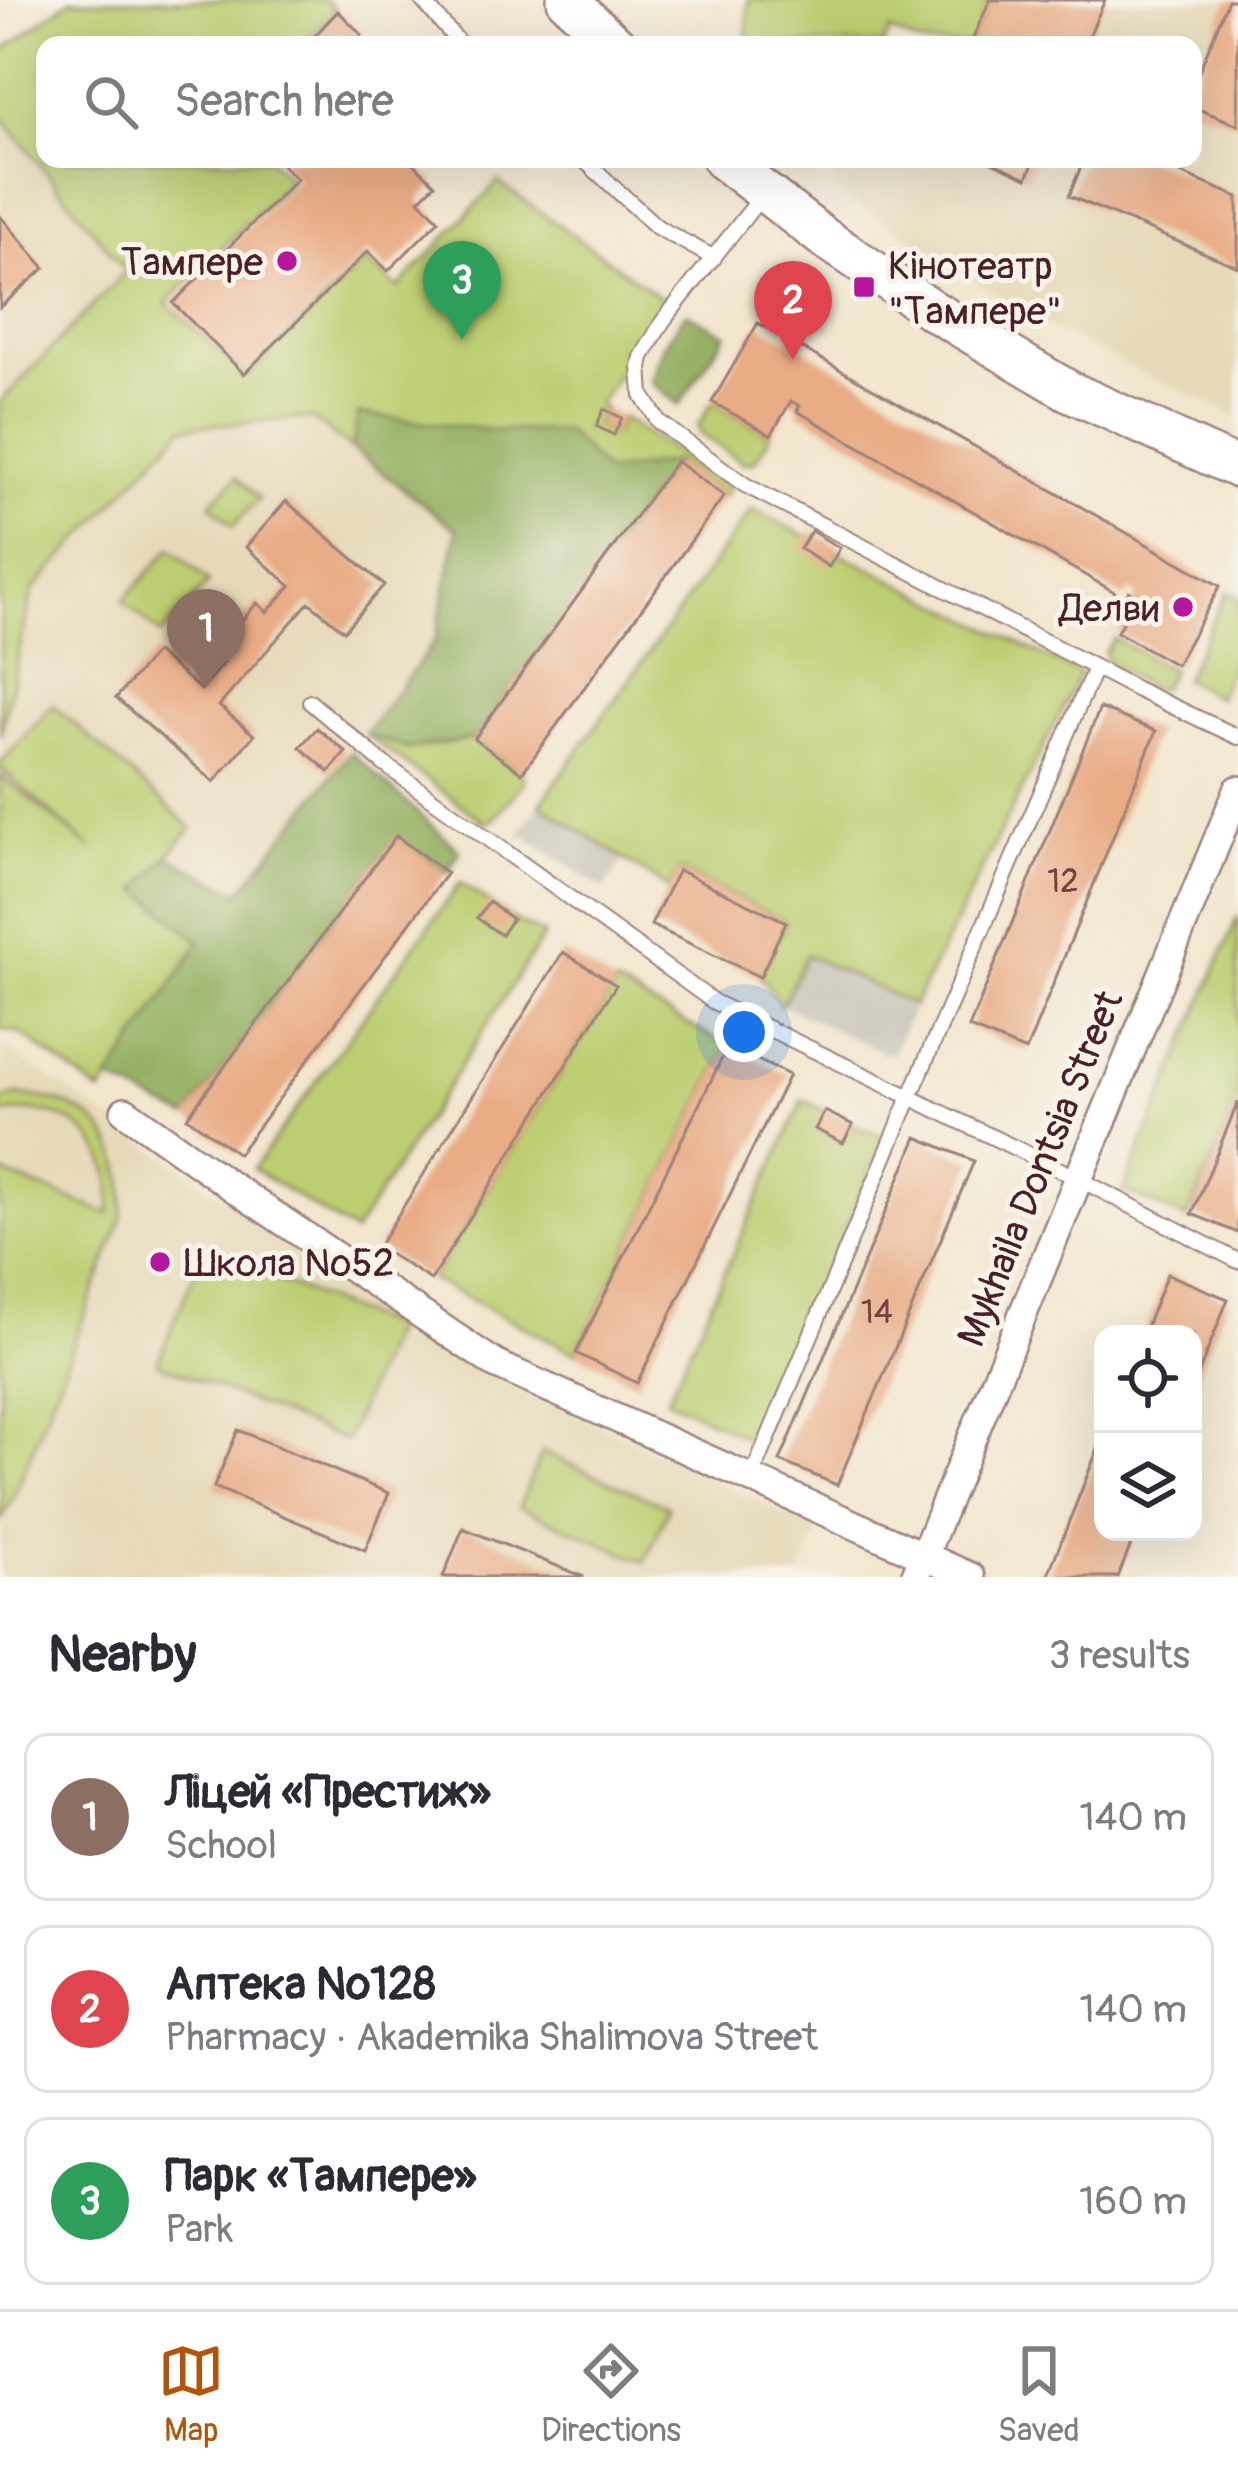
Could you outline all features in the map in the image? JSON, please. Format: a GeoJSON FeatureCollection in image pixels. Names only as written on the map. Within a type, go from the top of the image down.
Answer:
{"type":"FeatureCollection","features":[{"type":"Feature","properties":{"kind":"street"},"geometry":{"type":"LineString","coordinates":[[545,0],[583,36]]}},
{"type":"Feature","properties":{"kind":"street"},"geometry":{"type":"LineString","coordinates":[[567,0],[606,36]]}},
{"type":"Feature","properties":{"kind":"street"},"geometry":{"type":"LineString","coordinates":[[755,176],[942,298],[1074,376],[1238,449]]}},
{"type":"Feature","properties":{"kind":"street"},"geometry":{"type":"LineString","coordinates":[[755,176],[823,237],[932,310],[1050,379],[1238,468]]}},
{"type":"Feature","properties":{"kind":"street","name":"Mykhaila Dontsia Street"},"geometry":{"type":"LineString","coordinates":[[919,1567],[1238,790]]}},
{"type":"Feature","properties":{"kind":"street"},"geometry":{"type":"LineString","coordinates":[[125,1111],[495,1364],[751,1479],[919,1567],[971,1577]]}},
{"type":"Feature","properties":{"kind":"lane"},"geometry":{"type":"LineString","coordinates":[[422,0],[453,36]]}},
{"type":"Feature","properties":{"kind":"lane"},"geometry":{"type":"LineString","coordinates":[[593,168],[658,227],[714,258]]}},
{"type":"Feature","properties":{"kind":"lane"},"geometry":{"type":"LineString","coordinates":[[755,176],[714,258],[663,321],[642,357],[642,395],[659,422],[745,485],[1095,668],[1238,737]]}},
{"type":"Feature","properties":{"kind":"lane"},"geometry":{"type":"LineString","coordinates":[[751,1479],[1095,668]]}},
{"type":"Feature","properties":{"kind":"lane"},"geometry":{"type":"LineString","coordinates":[[310,702],[384,764],[714,1002],[1238,1261]]}},
{"type":"Feature","properties":{"kind":"shaded area"},"geometry":{"type":"Polygon","coordinates":[[[989,0],[1238,0],[1238,417],[1025,314],[844,194],[824,168],[1202,168],[1202,36],[974,36],[989,0]]]}},
{"type":"Feature","properties":{"kind":"shaded area"},"geometry":{"type":"Polygon","coordinates":[[[0,115],[36,159],[36,168],[43,168],[127,271],[0,402],[0,115]]]}},
{"type":"Feature","properties":{"kind":"shaded area"},"geometry":{"type":"Polygon","coordinates":[[[311,418],[457,530],[435,641],[201,941],[0,775],[0,737],[33,590],[184,427],[311,418]]]}},
{"type":"Feature","properties":{"kind":"shaded area"},"geometry":{"type":"Polygon","coordinates":[[[540,804],[624,859],[604,889],[520,834],[540,804]]]}},
{"type":"Feature","properties":{"kind":"shaded area"},"geometry":{"type":"Polygon","coordinates":[[[805,954],[914,1005],[891,1056],[782,1005],[805,954]]]}},
{"type":"Feature","properties":{"kind":"shaded area","name":"Школа №52"},"geometry":{"type":"Polygon","coordinates":[[[0,1044],[473,1367],[818,1529],[799,1577],[0,1577],[0,1044]]]}},
{"type":"Feature","properties":{"kind":"green space"},"geometry":{"type":"Polygon","coordinates":[[[70,0],[326,0],[335,11],[310,36],[36,36],[36,160],[0,115],[0,53],[70,0]]]}},
{"type":"Feature","properties":{"kind":"green space"},"geometry":{"type":"Polygon","coordinates":[[[748,0],[990,0],[974,36],[902,36],[891,31],[888,36],[747,36],[748,0]]]}},
{"type":"Feature","properties":{"kind":"green space"},"geometry":{"type":"Polygon","coordinates":[[[43,168],[279,168],[290,180],[167,303],[246,377],[365,260],[398,288],[498,182],[666,301],[598,405],[604,409],[596,426],[614,434],[622,418],[730,486],[724,496],[676,461],[606,474],[574,441],[352,449],[311,418],[184,427],[33,590],[0,737],[0,402],[126,271],[43,168]]]}},
{"type":"Feature","properties":{"kind":"green space"},"geometry":{"type":"Polygon","coordinates":[[[686,313],[726,334],[679,405],[651,382],[662,348],[686,313]]]}},
{"type":"Feature","properties":{"kind":"green space"},"geometry":{"type":"Polygon","coordinates":[[[712,402],[771,435],[754,462],[744,463],[700,434],[698,426],[712,402]]]}},
{"type":"Feature","properties":{"kind":"green space"},"geometry":{"type":"Polygon","coordinates":[[[358,414],[491,430],[565,431],[607,473],[676,461],[474,739],[408,749],[365,734],[435,641],[457,530],[352,449],[358,414]]]}},
{"type":"Feature","properties":{"kind":"green space"},"geometry":{"type":"Polygon","coordinates":[[[237,477],[259,499],[233,526],[210,504],[237,477]]]}},
{"type":"Feature","properties":{"kind":"green space"},"geometry":{"type":"Polygon","coordinates":[[[752,509],[1080,674],[914,1005],[806,955],[782,1005],[760,977],[786,922],[679,870],[669,889],[540,804],[752,509]]]}},
{"type":"Feature","properties":{"kind":"green space"},"geometry":{"type":"Polygon","coordinates":[[[171,548],[209,582],[161,635],[123,601],[171,548]]]}},
{"type":"Feature","properties":{"kind":"green space"},"geometry":{"type":"Polygon","coordinates":[[[1227,592],[1238,597],[1238,647],[1218,698],[1184,679],[1227,592]]]}},
{"type":"Feature","properties":{"kind":"green space"},"geometry":{"type":"Polygon","coordinates":[[[1114,638],[1172,670],[1161,688],[1151,689],[1107,661],[1105,652],[1114,638]]]}},
{"type":"Feature","properties":{"kind":"green space"},"geometry":{"type":"Polygon","coordinates":[[[53,705],[192,828],[139,889],[201,941],[101,1093],[20,1033],[0,1029],[0,775],[92,849],[0,768],[53,705]]]}},
{"type":"Feature","properties":{"kind":"green space"},"geometry":{"type":"Polygon","coordinates":[[[365,734],[408,749],[474,739],[522,773],[524,782],[492,821],[484,822],[365,734]]]}},
{"type":"Feature","properties":{"kind":"green space"},"geometry":{"type":"Polygon","coordinates":[[[351,752],[460,851],[447,873],[396,837],[187,1117],[109,1080],[200,942],[138,889],[168,856],[239,893],[351,752]]]}},
{"type":"Feature","properties":{"kind":"green space"},"geometry":{"type":"Polygon","coordinates":[[[460,883],[544,935],[354,1233],[253,1169],[460,883]]]}},
{"type":"Feature","properties":{"kind":"green space"},"geometry":{"type":"Polygon","coordinates":[[[1238,916],[1238,1102],[1187,1219],[1123,1191],[1238,916]]]}},
{"type":"Feature","properties":{"kind":"green space"},"geometry":{"type":"Polygon","coordinates":[[[616,985],[728,1046],[576,1353],[431,1280],[616,985]]]}},
{"type":"Feature","properties":{"kind":"green space"},"geometry":{"type":"Polygon","coordinates":[[[16,1095],[67,1105],[102,1129],[120,1167],[122,1219],[15,1494],[0,1521],[0,1172],[109,1214],[111,1189],[98,1148],[67,1120],[24,1111],[0,1115],[0,1100],[16,1095]]]}},
{"type":"Feature","properties":{"kind":"green space"},"geometry":{"type":"Polygon","coordinates":[[[803,1100],[884,1136],[756,1443],[667,1399],[803,1100]]]}},
{"type":"Feature","properties":{"kind":"green space"},"geometry":{"type":"Polygon","coordinates":[[[204,1250],[393,1328],[346,1441],[157,1363],[204,1250]]]}},
{"type":"Feature","properties":{"kind":"green space"},"geometry":{"type":"Polygon","coordinates":[[[542,1452],[669,1507],[645,1562],[519,1507],[542,1452]]]}},
{"type":"Feature","properties":{"kind":"building"},"geometry":{"type":"Polygon","coordinates":[[[990,0],[1105,0],[1089,36],[974,36],[990,0]]]}},
{"type":"Feature","properties":{"kind":"building"},"geometry":{"type":"Polygon","coordinates":[[[1228,0],[1238,0],[1238,125],[1202,111],[1202,65],[1228,0]]]}},
{"type":"Feature","properties":{"kind":"building"},"geometry":{"type":"Polygon","coordinates":[[[338,11],[362,35],[361,36],[314,36],[338,11]]]}},
{"type":"Feature","properties":{"kind":"building","name":"Тампере"},"geometry":{"type":"Polygon","coordinates":[[[285,168],[418,168],[435,184],[419,200],[439,220],[388,271],[368,251],[244,374],[173,303],[297,179],[285,168]]]}},
{"type":"Feature","properties":{"kind":"building"},"geometry":{"type":"Polygon","coordinates":[[[1005,168],[1031,168],[1027,178],[1005,168]]]}},
{"type":"Feature","properties":{"kind":"building"},"geometry":{"type":"Polygon","coordinates":[[[1080,168],[1169,168],[1238,197],[1238,267],[1069,196],[1080,168]]]}},
{"type":"Feature","properties":{"kind":"building"},"geometry":{"type":"Polygon","coordinates":[[[0,216],[45,268],[0,307],[0,216]]]}},
{"type":"Feature","properties":{"kind":"building"},"geometry":{"type":"Polygon","coordinates":[[[758,323],[1220,586],[1176,665],[1117,632],[1137,596],[1129,591],[1125,598],[797,411],[800,406],[791,401],[771,435],[712,402],[758,323]]]}},
{"type":"Feature","properties":{"kind":"building"},"geometry":{"type":"Polygon","coordinates":[[[604,409],[622,418],[614,435],[596,426],[604,409]]]}},
{"type":"Feature","properties":{"kind":"building"},"geometry":{"type":"Polygon","coordinates":[[[676,461],[724,496],[522,773],[474,739],[676,461]]]}},
{"type":"Feature","properties":{"kind":"building"},"geometry":{"type":"Polygon","coordinates":[[[286,501],[384,585],[344,631],[309,602],[219,706],[254,735],[214,782],[116,698],[156,652],[201,690],[224,662],[214,653],[257,603],[267,612],[291,586],[246,547],[286,501]]]}},
{"type":"Feature","properties":{"kind":"building"},"geometry":{"type":"Polygon","coordinates":[[[811,531],[840,548],[829,567],[800,549],[811,531]]]}},
{"type":"Feature","properties":{"kind":"building"},"geometry":{"type":"Polygon","coordinates":[[[1100,708],[1156,731],[1026,1051],[969,1028],[1100,708]]]}},
{"type":"Feature","properties":{"kind":"building"},"geometry":{"type":"Polygon","coordinates":[[[317,728],[346,752],[329,772],[300,747],[317,728]]]}},
{"type":"Feature","properties":{"kind":"building"},"geometry":{"type":"Polygon","coordinates":[[[396,836],[447,873],[238,1154],[187,1117],[396,836]]]}},
{"type":"Feature","properties":{"kind":"building"},"geometry":{"type":"Polygon","coordinates":[[[678,870],[786,922],[760,977],[651,925],[678,870]]]}},
{"type":"Feature","properties":{"kind":"building"},"geometry":{"type":"Polygon","coordinates":[[[489,902],[512,919],[501,935],[477,918],[489,902]]]}},
{"type":"Feature","properties":{"kind":"building"},"geometry":{"type":"Polygon","coordinates":[[[563,952],[616,985],[431,1280],[378,1247],[563,952]]]}},
{"type":"Feature","properties":{"kind":"building"},"geometry":{"type":"Polygon","coordinates":[[[728,1046],[789,1075],[637,1383],[576,1353],[728,1046]]]}},
{"type":"Feature","properties":{"kind":"building"},"geometry":{"type":"Polygon","coordinates":[[[1238,1102],[1238,1233],[1192,1214],[1238,1102]]]}},
{"type":"Feature","properties":{"kind":"building"},"geometry":{"type":"Polygon","coordinates":[[[825,1111],[853,1125],[843,1143],[815,1129],[825,1111]]]}},
{"type":"Feature","properties":{"kind":"building"},"geometry":{"type":"Polygon","coordinates":[[[917,1137],[974,1161],[837,1485],[780,1461],[917,1137]]]}},
{"type":"Feature","properties":{"kind":"building"},"geometry":{"type":"Polygon","coordinates":[[[1167,1274],[1228,1299],[1202,1364],[1202,1325],[1147,1325],[1167,1274]]]}},
{"type":"Feature","properties":{"kind":"building"},"geometry":{"type":"Polygon","coordinates":[[[238,1430],[389,1493],[365,1550],[214,1487],[238,1430]]]}},
{"type":"Feature","properties":{"kind":"building"},"geometry":{"type":"Polygon","coordinates":[[[1094,1459],[1094,1541],[1132,1541],[1118,1577],[1047,1577],[1094,1459]]]}},
{"type":"Feature","properties":{"kind":"building"},"geometry":{"type":"Polygon","coordinates":[[[463,1528],[584,1577],[443,1577],[463,1528]]]}},
{"type":"Feature","properties":{"kind":"place","name":"Тампере"},"geometry":{"type":"Point","coordinates":[287,261]}},
{"type":"Feature","properties":{"kind":"place","name":"Кінотеатр \"Тампере\""},"geometry":{"type":"Point","coordinates":[864,287]}},
{"type":"Feature","properties":{"kind":"place","name":"Парк «Тампере»"},"geometry":{"type":"Point","coordinates":[462,340]}},
{"type":"Feature","properties":{"kind":"place","name":"Аптека №128"},"geometry":{"type":"Point","coordinates":[793,360]}},
{"type":"Feature","properties":{"kind":"place","name":"Делви"},"geometry":{"type":"Point","coordinates":[1183,607]}},
{"type":"Feature","properties":{"kind":"place","name":"Ліцей «Престиж»"},"geometry":{"type":"Point","coordinates":[206,688]}},
{"type":"Feature","properties":{"kind":"place","name":"Школа №52"},"geometry":{"type":"Point","coordinates":[160,1262]}}]}
